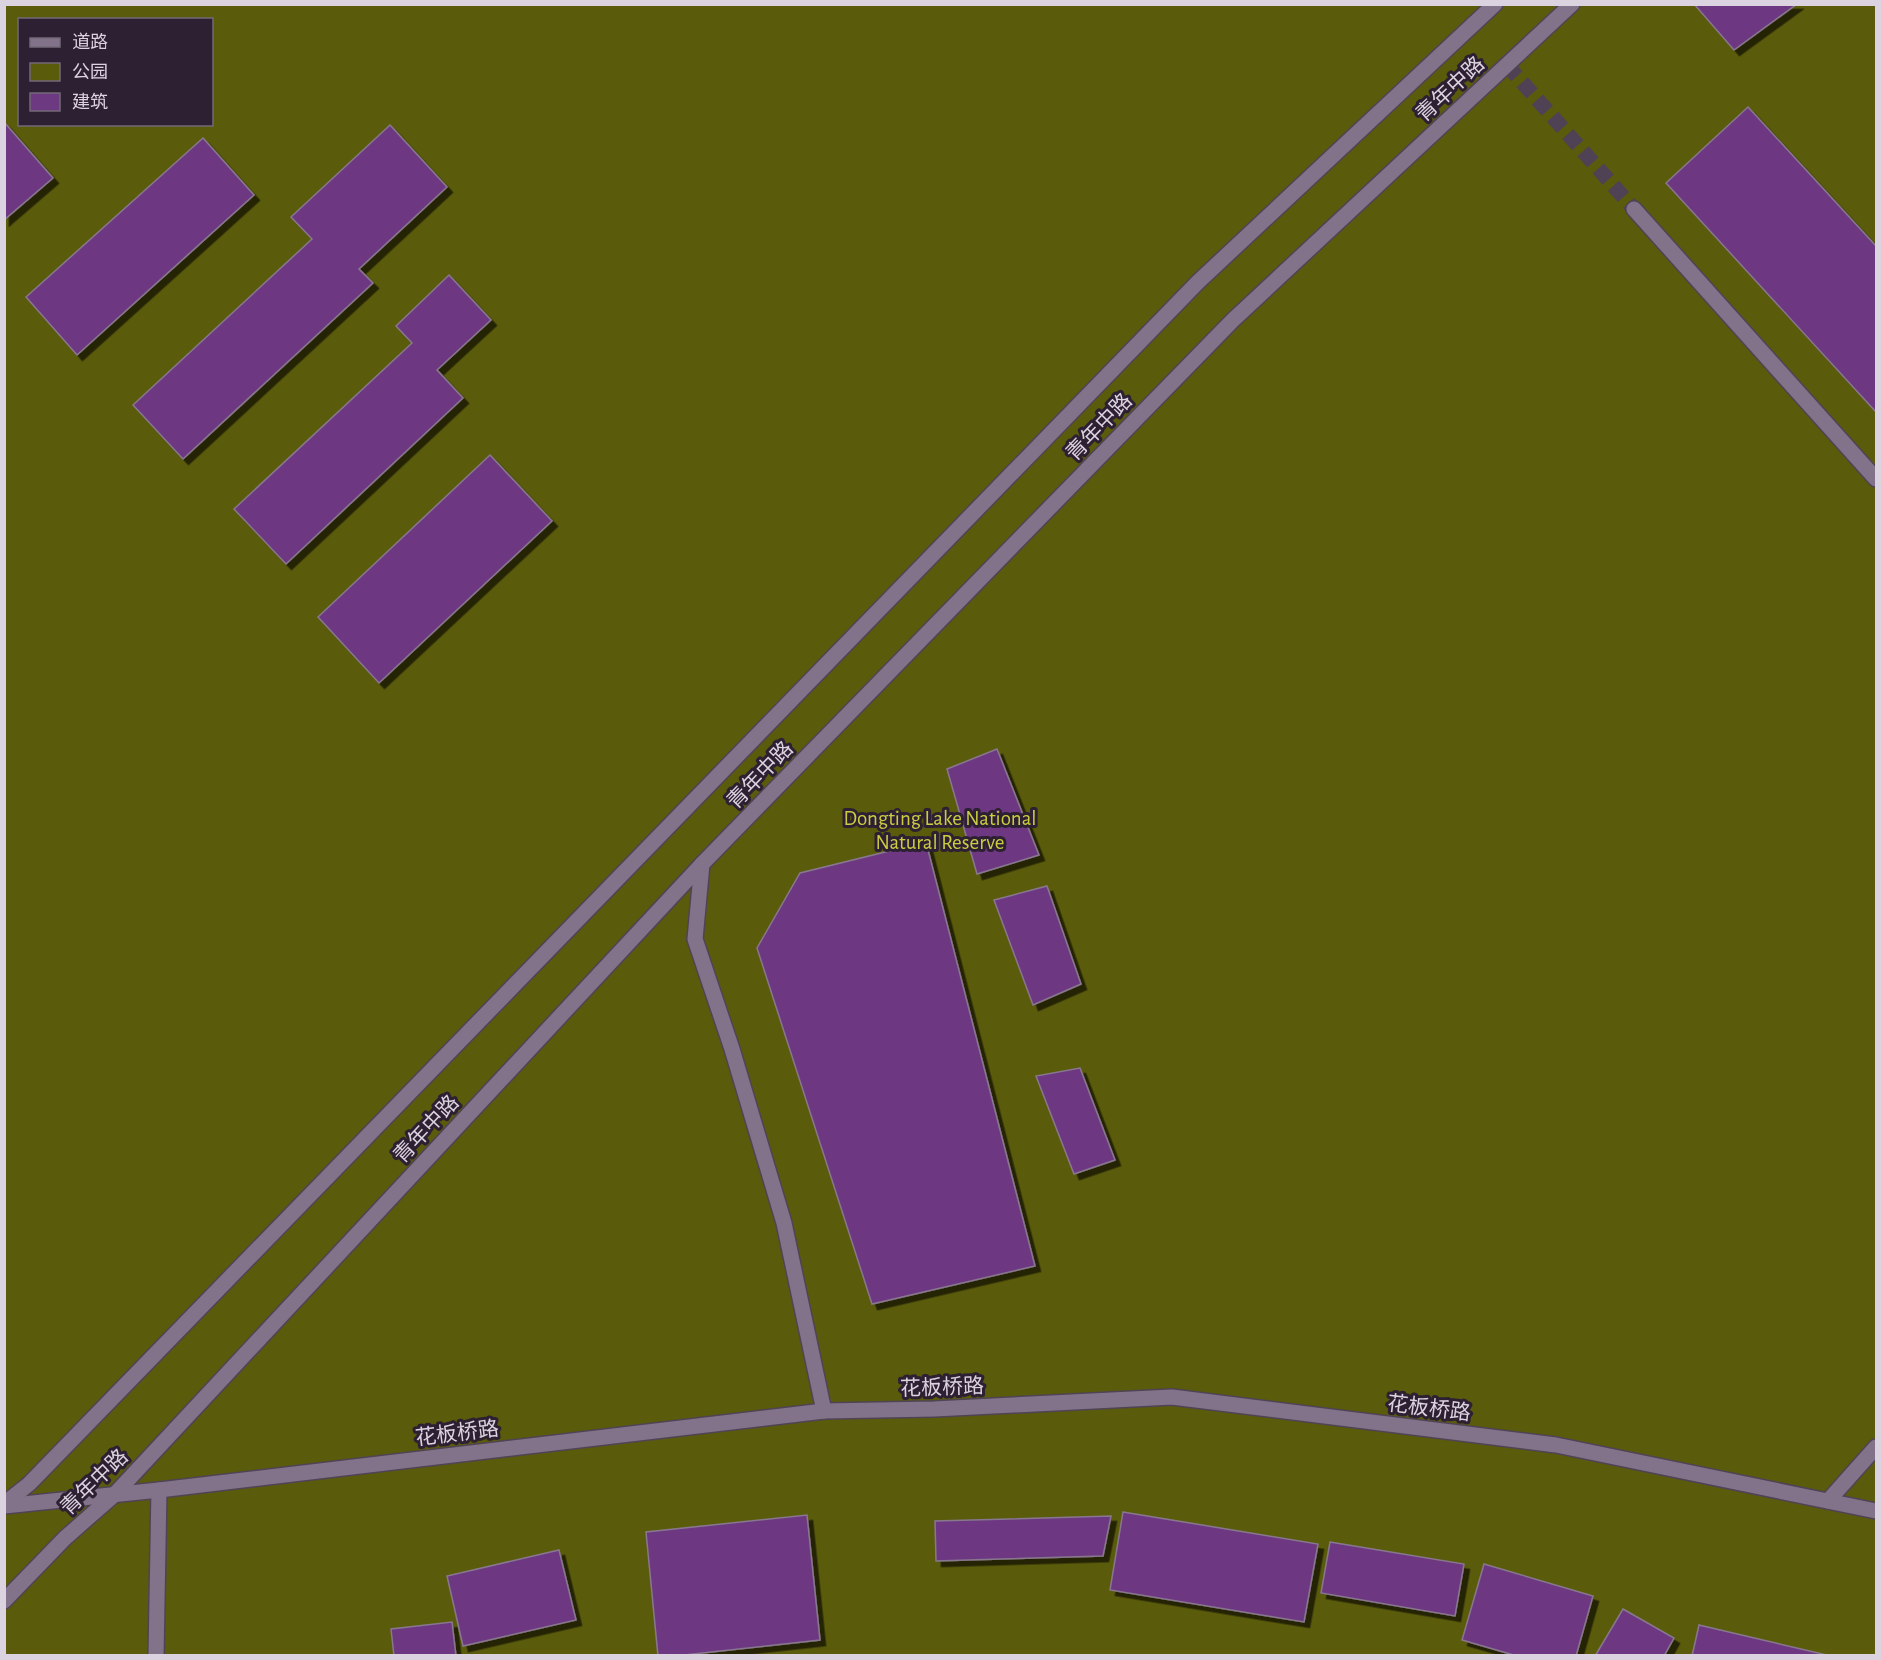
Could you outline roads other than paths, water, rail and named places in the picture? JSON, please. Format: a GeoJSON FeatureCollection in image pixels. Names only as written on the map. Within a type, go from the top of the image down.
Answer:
{"type":"FeatureCollection","features":[{"type":"Feature","properties":{"kind":"main road","name":"青年中路"},"geometry":{"type":"LineString","coordinates":[[4,1505],[37,1476],[1198,282],[1496,4]]}},
{"type":"Feature","properties":{"kind":"main road","name":"青年中路"},"geometry":{"type":"LineString","coordinates":[[4,1601],[65,1538],[114,1495],[702,864],[1233,320],[1572,4]]}},
{"type":"Feature","properties":{"kind":"main road"},"geometry":{"type":"LineString","coordinates":[[1634,209],[1876,479]]}},
{"type":"Feature","properties":{"kind":"main road"},"geometry":{"type":"LineString","coordinates":[[702,864],[695,939],[732,1049],[784,1222],[824,1411]]}},
{"type":"Feature","properties":{"kind":"main road","name":"花板桥路"},"geometry":{"type":"LineString","coordinates":[[4,1505],[159,1490],[824,1411],[934,1409],[1172,1397],[1556,1445],[1876,1511]]}},
{"type":"Feature","properties":{"kind":"main road"},"geometry":{"type":"LineString","coordinates":[[1828,1501],[1876,1446]]}},
{"type":"Feature","properties":{"kind":"main road"},"geometry":{"type":"LineString","coordinates":[[156,1656],[159,1490]]}},
{"type":"Feature","properties":{"kind":"tunnel"},"geometry":{"type":"LineString","coordinates":[[1507,65],[1634,209]]}},
{"type":"Feature","properties":{"kind":"park label","name":"Dongting Lake National Natural Reserve"},"geometry":{"type":"Point","coordinates":[940,830]}}]}
